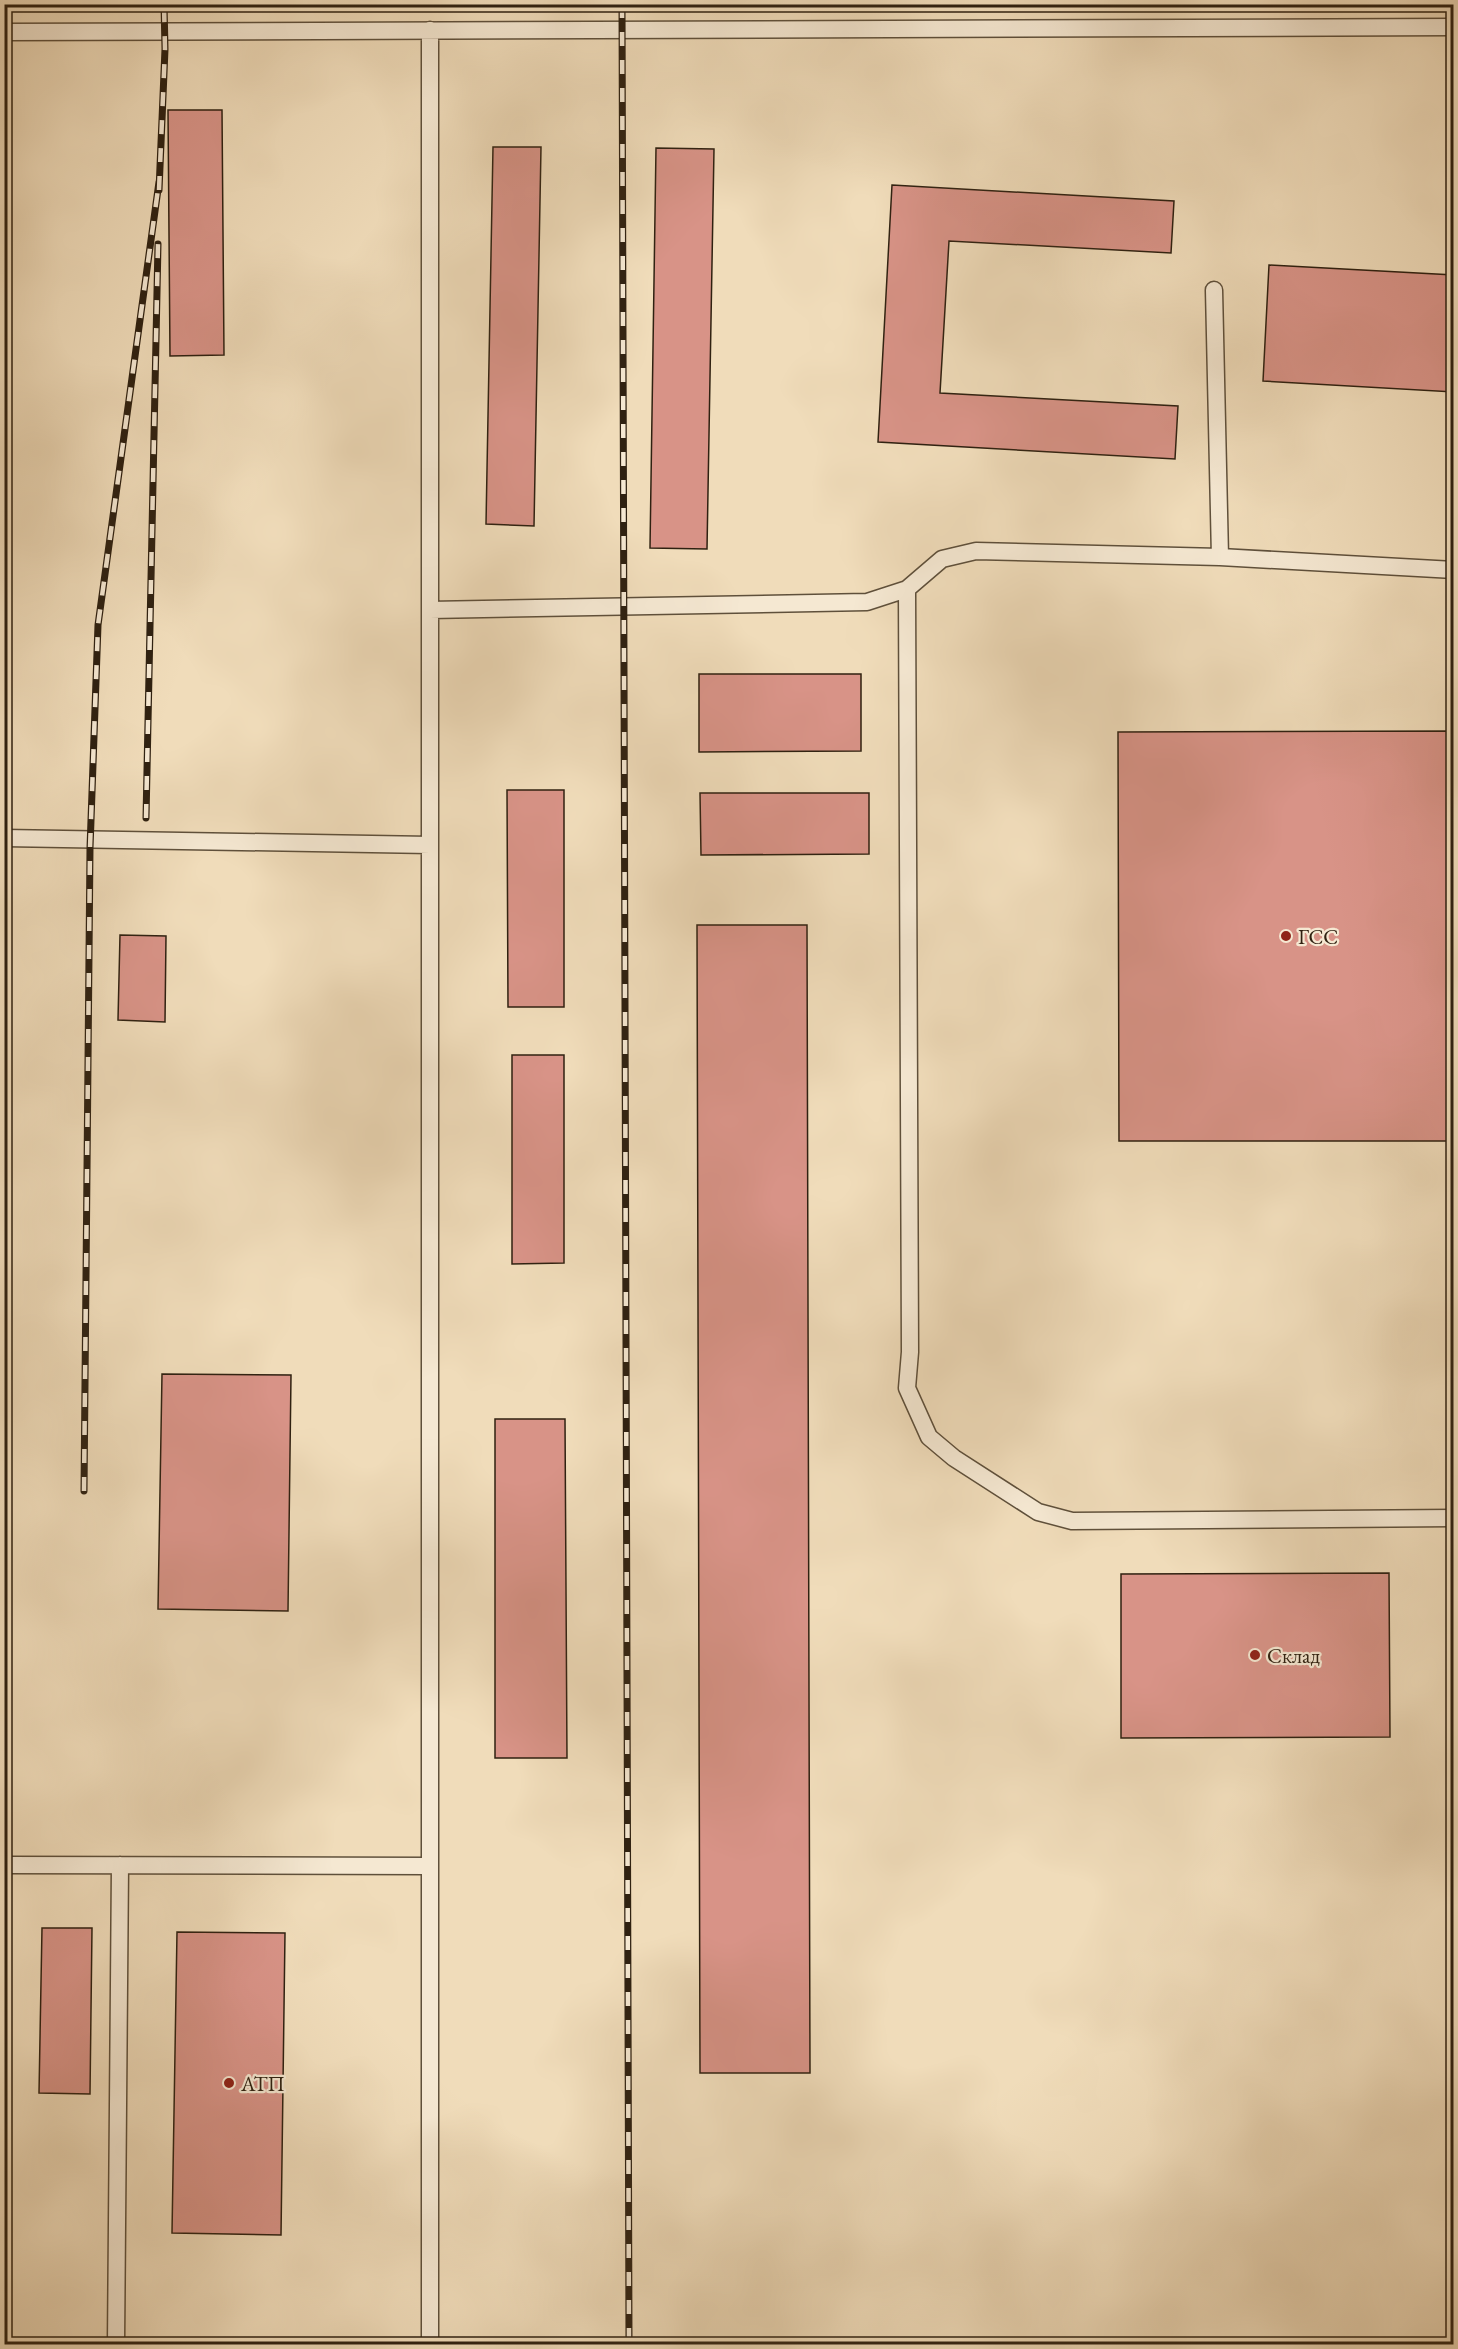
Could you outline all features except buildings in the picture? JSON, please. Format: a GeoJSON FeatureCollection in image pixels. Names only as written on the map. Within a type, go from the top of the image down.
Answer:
{"type":"FeatureCollection","features":[{"type":"Feature","properties":{"kind":"lane"},"geometry":{"type":"LineString","coordinates":[[4,32],[1454,27]]}},
{"type":"Feature","properties":{"kind":"lane"},"geometry":{"type":"LineString","coordinates":[[430,30],[430,2344]]}},
{"type":"Feature","properties":{"kind":"lane"},"geometry":{"type":"LineString","coordinates":[[1214,290],[1220,557]]}},
{"type":"Feature","properties":{"kind":"lane"},"geometry":{"type":"LineString","coordinates":[[430,610],[867,602],[907,589],[942,559],[976,551],[1220,557],[1454,570]]}},
{"type":"Feature","properties":{"kind":"lane"},"geometry":{"type":"LineString","coordinates":[[907,589],[910,1352],[907,1388],[929,1437],[954,1458],[1038,1512],[1072,1521],[1454,1518]]}},
{"type":"Feature","properties":{"kind":"lane"},"geometry":{"type":"LineString","coordinates":[[4,838],[430,845]]}},
{"type":"Feature","properties":{"kind":"lane"},"geometry":{"type":"LineString","coordinates":[[4,1865],[430,1866]]}},
{"type":"Feature","properties":{"kind":"lane"},"geometry":{"type":"LineString","coordinates":[[116,2344],[120,1865]]}},
{"type":"Feature","properties":{"kind":"railway"},"geometry":{"type":"LineString","coordinates":[[159,190],[165,49],[164,4]]}},
{"type":"Feature","properties":{"kind":"railway"},"geometry":{"type":"LineString","coordinates":[[622,4],[629,2344]]}},
{"type":"Feature","properties":{"kind":"railway"},"geometry":{"type":"LineString","coordinates":[[84,1491],[90,848],[98,625],[159,182]]}},
{"type":"Feature","properties":{"kind":"railway"},"geometry":{"type":"LineString","coordinates":[[146,818],[158,244]]}},
{"type":"Feature","properties":{"kind":"place","name":"ГСС"},"geometry":{"type":"Point","coordinates":[1286,936]}},
{"type":"Feature","properties":{"kind":"place","name":"Склад"},"geometry":{"type":"Point","coordinates":[1255,1655]}},
{"type":"Feature","properties":{"kind":"place","name":"АТП"},"geometry":{"type":"Point","coordinates":[229,2083]}}]}
